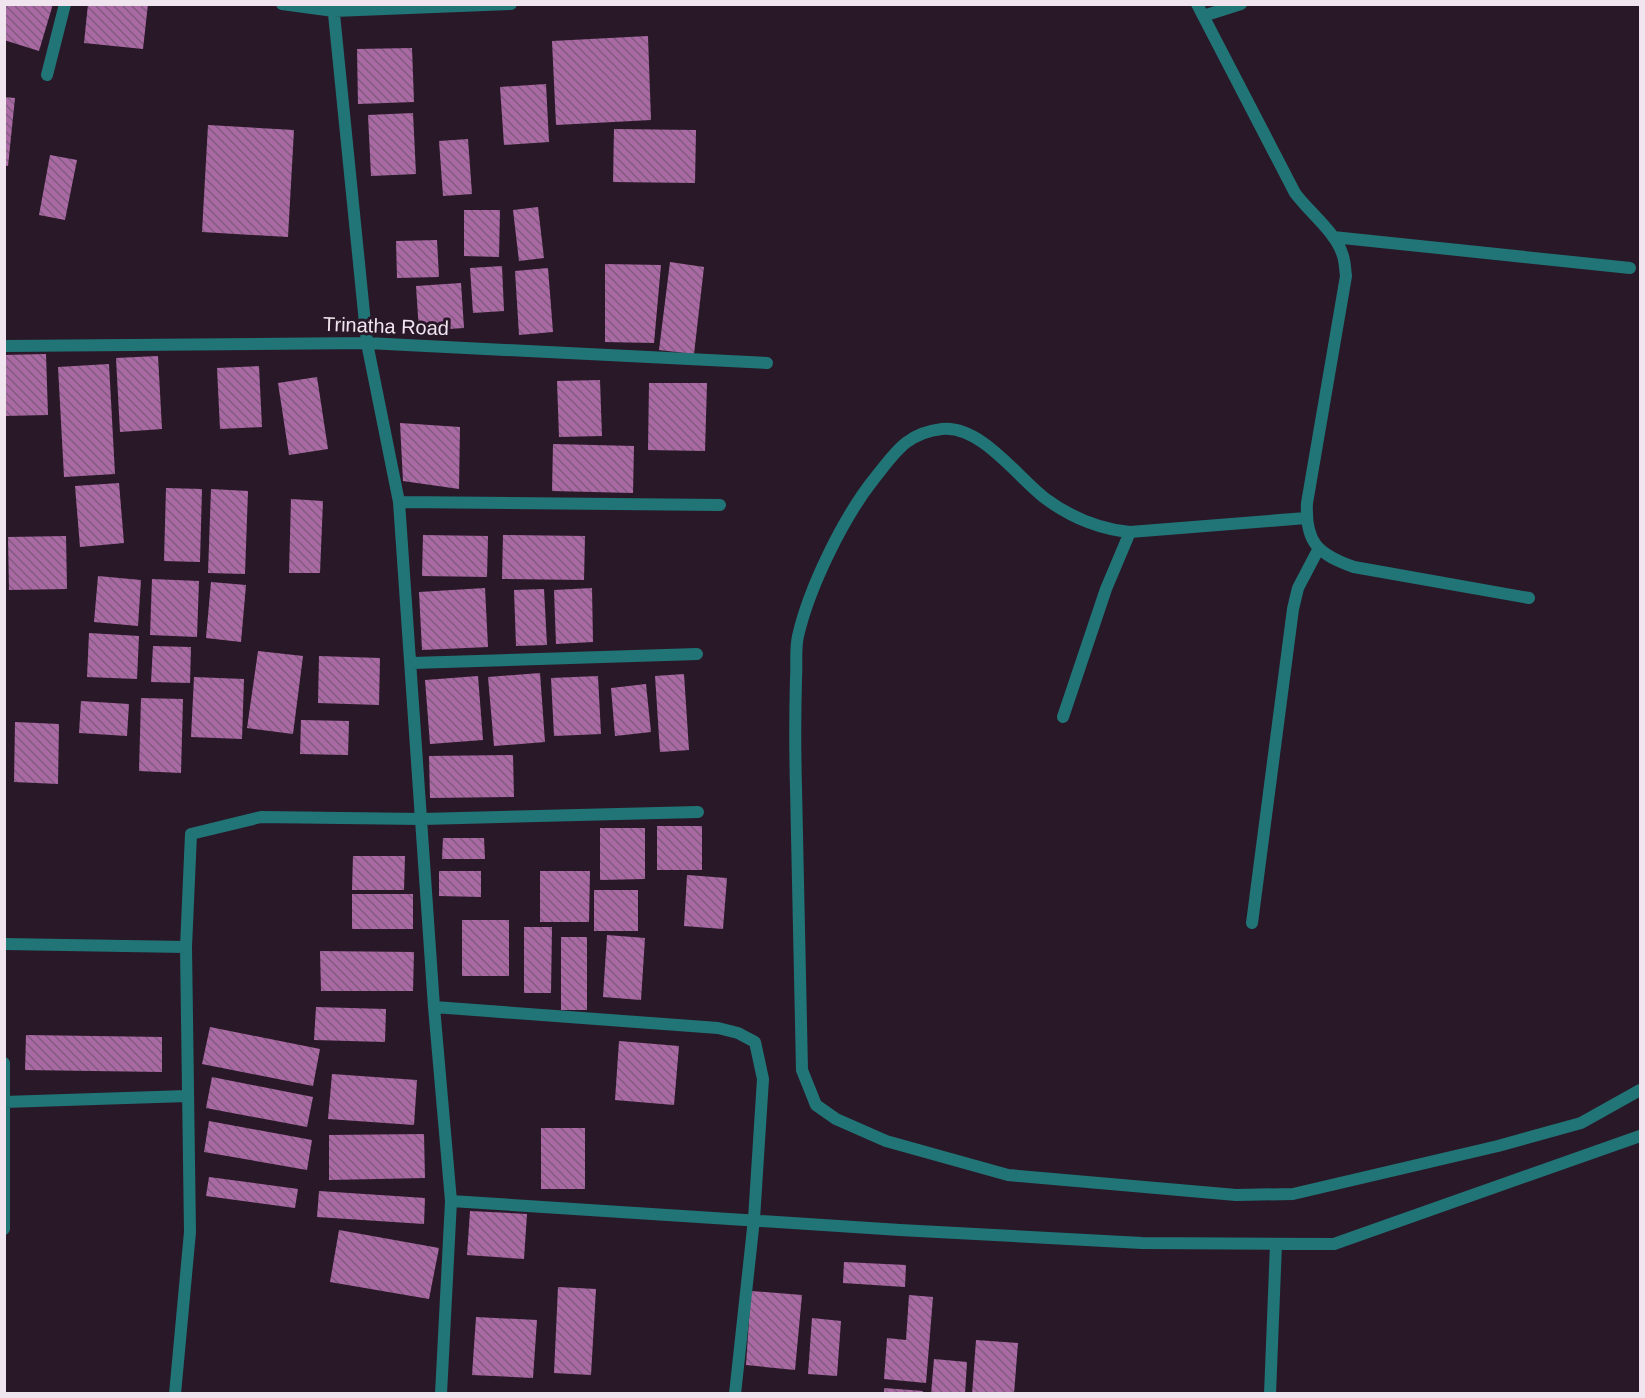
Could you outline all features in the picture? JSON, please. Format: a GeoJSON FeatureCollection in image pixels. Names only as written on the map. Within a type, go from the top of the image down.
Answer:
{"type":"FeatureCollection","features":[{"type":"Feature","properties":{"kind":"street"},"geometry":{"type":"LineString","coordinates":[[46,75],[65,4]]}},
{"type":"Feature","properties":{"kind":"street"},"geometry":{"type":"LineString","coordinates":[[282,4],[334,8],[511,4]]}},
{"type":"Feature","properties":{"kind":"street"},"geometry":{"type":"LineString","coordinates":[[1241,4],[1200,10],[1295,193],[1310,214],[1334,237],[1343,253],[1346,276],[1334,336],[1306,518],[1308,534],[1329,558],[1354,567],[1529,598]]}},
{"type":"Feature","properties":{"kind":"street"},"geometry":{"type":"LineString","coordinates":[[334,8],[368,343],[399,502],[412,663],[434,1007],[451,1201],[441,1394]]}},
{"type":"Feature","properties":{"kind":"street"},"geometry":{"type":"LineString","coordinates":[[1334,237],[1630,268]]}},
{"type":"Feature","properties":{"kind":"street","name":"Trinatha Road"},"geometry":{"type":"LineString","coordinates":[[4,346],[368,343],[767,363]]}},
{"type":"Feature","properties":{"kind":"street"},"geometry":{"type":"LineString","coordinates":[[1306,518],[1130,532],[1084,522],[1046,499],[979,439],[958,430],[942,429],[903,442],[864,492],[807,603],[798,639],[794,731],[802,1070],[816,1105],[836,1119],[886,1141],[1008,1175],[1236,1195],[1293,1194],[1498,1146],[1581,1123],[1641,1090]]}},
{"type":"Feature","properties":{"kind":"street"},"geometry":{"type":"LineString","coordinates":[[399,502],[720,505]]}},
{"type":"Feature","properties":{"kind":"street"},"geometry":{"type":"LineString","coordinates":[[1063,717],[1106,589],[1130,532]]}},
{"type":"Feature","properties":{"kind":"street"},"geometry":{"type":"LineString","coordinates":[[1252,923],[1293,609],[1299,588],[1319,548]]}},
{"type":"Feature","properties":{"kind":"street"},"geometry":{"type":"LineString","coordinates":[[412,663],[697,654]]}},
{"type":"Feature","properties":{"kind":"street"},"geometry":{"type":"LineString","coordinates":[[175,1394],[190,1232],[186,947],[191,834],[261,817],[422,819],[698,812]]}},
{"type":"Feature","properties":{"kind":"street"},"geometry":{"type":"LineString","coordinates":[[4,944],[186,947]]}},
{"type":"Feature","properties":{"kind":"street"},"geometry":{"type":"LineString","coordinates":[[434,1007],[718,1028],[738,1033],[754,1042],[764,1079],[754,1219],[735,1394]]}},
{"type":"Feature","properties":{"kind":"street"},"geometry":{"type":"LineString","coordinates":[[4,1063],[4,1229]]}},
{"type":"Feature","properties":{"kind":"street"},"geometry":{"type":"LineString","coordinates":[[5,1102],[187,1096]]}},
{"type":"Feature","properties":{"kind":"street"},"geometry":{"type":"LineString","coordinates":[[451,1201],[1142,1243],[1334,1244],[1641,1136]]}},
{"type":"Feature","properties":{"kind":"street"},"geometry":{"type":"LineString","coordinates":[[1270,1394],[1276,1244]]}},
{"type":"Feature","properties":{"kind":"building"},"geometry":{"type":"Polygon","coordinates":[[[4,4],[53,4],[39,51],[4,40],[4,4]]]}},
{"type":"Feature","properties":{"kind":"building"},"geometry":{"type":"Polygon","coordinates":[[[88,4],[148,4],[143,49],[84,43],[88,4]]]}},
{"type":"Feature","properties":{"kind":"building"},"geometry":{"type":"Polygon","coordinates":[[[648,36],[651,120],[556,125],[552,41],[648,36]]]}},
{"type":"Feature","properties":{"kind":"building"},"geometry":{"type":"Polygon","coordinates":[[[412,48],[414,102],[358,104],[357,49],[412,48]]]}},
{"type":"Feature","properties":{"kind":"building"},"geometry":{"type":"Polygon","coordinates":[[[546,84],[549,142],[504,145],[500,87],[546,84]]]}},
{"type":"Feature","properties":{"kind":"building"},"geometry":{"type":"Polygon","coordinates":[[[4,97],[15,98],[8,166],[4,165],[4,97]]]}},
{"type":"Feature","properties":{"kind":"building"},"geometry":{"type":"Polygon","coordinates":[[[413,113],[416,174],[371,176],[368,115],[413,113]]]}},
{"type":"Feature","properties":{"kind":"building"},"geometry":{"type":"Polygon","coordinates":[[[208,125],[294,130],[288,237],[202,232],[208,125]]]}},
{"type":"Feature","properties":{"kind":"building"},"geometry":{"type":"Polygon","coordinates":[[[614,129],[696,130],[695,183],[613,182],[614,129]]]}},
{"type":"Feature","properties":{"kind":"building"},"geometry":{"type":"Polygon","coordinates":[[[468,139],[472,194],[443,196],[439,141],[468,139]]]}},
{"type":"Feature","properties":{"kind":"building"},"geometry":{"type":"Polygon","coordinates":[[[50,155],[77,160],[65,220],[39,215],[50,155]]]}},
{"type":"Feature","properties":{"kind":"building"},"geometry":{"type":"Polygon","coordinates":[[[538,207],[544,258],[519,261],[513,210],[538,207]]]}},
{"type":"Feature","properties":{"kind":"building"},"geometry":{"type":"Polygon","coordinates":[[[464,210],[500,210],[499,257],[464,256],[464,210]]]}},
{"type":"Feature","properties":{"kind":"building"},"geometry":{"type":"Polygon","coordinates":[[[437,240],[439,277],[397,278],[396,241],[437,240]]]}},
{"type":"Feature","properties":{"kind":"building"},"geometry":{"type":"Polygon","coordinates":[[[670,262],[704,267],[694,354],[659,350],[670,262]]]}},
{"type":"Feature","properties":{"kind":"building"},"geometry":{"type":"Polygon","coordinates":[[[605,264],[661,265],[654,343],[605,342],[605,264]]]}},
{"type":"Feature","properties":{"kind":"building"},"geometry":{"type":"Polygon","coordinates":[[[502,266],[504,311],[473,313],[470,268],[502,266]]]}},
{"type":"Feature","properties":{"kind":"building"},"geometry":{"type":"Polygon","coordinates":[[[548,268],[553,332],[519,335],[515,271],[548,268]]]}},
{"type":"Feature","properties":{"kind":"building"},"geometry":{"type":"Polygon","coordinates":[[[461,283],[464,328],[419,331],[416,286],[461,283]]]}},
{"type":"Feature","properties":{"kind":"building"},"geometry":{"type":"Polygon","coordinates":[[[46,354],[48,415],[4,416],[4,355],[46,354]]]}},
{"type":"Feature","properties":{"kind":"building"},"geometry":{"type":"Polygon","coordinates":[[[158,356],[162,429],[120,432],[116,358],[158,356]]]}},
{"type":"Feature","properties":{"kind":"building"},"geometry":{"type":"Polygon","coordinates":[[[109,364],[115,474],[64,477],[58,367],[109,364]]]}},
{"type":"Feature","properties":{"kind":"building"},"geometry":{"type":"Polygon","coordinates":[[[259,366],[262,427],[220,429],[217,368],[259,366]]]}},
{"type":"Feature","properties":{"kind":"building"},"geometry":{"type":"Polygon","coordinates":[[[317,377],[328,449],[289,455],[278,383],[317,377]]]}},
{"type":"Feature","properties":{"kind":"building"},"geometry":{"type":"Polygon","coordinates":[[[600,380],[602,436],[559,437],[557,381],[600,380]]]}},
{"type":"Feature","properties":{"kind":"building"},"geometry":{"type":"Polygon","coordinates":[[[649,383],[707,383],[705,451],[648,450],[649,383]]]}},
{"type":"Feature","properties":{"kind":"building"},"geometry":{"type":"Polygon","coordinates":[[[400,423],[460,427],[459,489],[403,481],[400,423]]]}},
{"type":"Feature","properties":{"kind":"building"},"geometry":{"type":"Polygon","coordinates":[[[553,444],[634,446],[633,493],[552,491],[553,444]]]}},
{"type":"Feature","properties":{"kind":"building"},"geometry":{"type":"Polygon","coordinates":[[[119,483],[124,543],[80,547],[75,486],[119,483]]]}},
{"type":"Feature","properties":{"kind":"building"},"geometry":{"type":"Polygon","coordinates":[[[166,488],[202,489],[200,562],[164,561],[166,488]]]}},
{"type":"Feature","properties":{"kind":"building"},"geometry":{"type":"Polygon","coordinates":[[[211,489],[248,491],[245,574],[208,573],[211,489]]]}},
{"type":"Feature","properties":{"kind":"building"},"geometry":{"type":"Polygon","coordinates":[[[291,499],[323,501],[320,573],[289,573],[291,499]]]}},
{"type":"Feature","properties":{"kind":"building"},"geometry":{"type":"Polygon","coordinates":[[[423,535],[488,536],[487,577],[422,576],[423,535]]]}},
{"type":"Feature","properties":{"kind":"building"},"geometry":{"type":"Polygon","coordinates":[[[503,535],[585,536],[584,580],[502,579],[503,535]]]}},
{"type":"Feature","properties":{"kind":"building"},"geometry":{"type":"Polygon","coordinates":[[[66,536],[67,589],[9,590],[8,537],[66,536]]]}},
{"type":"Feature","properties":{"kind":"building"},"geometry":{"type":"Polygon","coordinates":[[[98,576],[141,580],[138,626],[94,622],[98,576]]]}},
{"type":"Feature","properties":{"kind":"building"},"geometry":{"type":"Polygon","coordinates":[[[152,579],[199,581],[197,637],[150,635],[152,579]]]}},
{"type":"Feature","properties":{"kind":"building"},"geometry":{"type":"Polygon","coordinates":[[[211,582],[246,585],[241,642],[206,638],[211,582]]]}},
{"type":"Feature","properties":{"kind":"building"},"geometry":{"type":"Polygon","coordinates":[[[485,588],[488,647],[422,650],[419,592],[485,588]]]}},
{"type":"Feature","properties":{"kind":"building"},"geometry":{"type":"Polygon","coordinates":[[[592,588],[593,642],[556,644],[554,590],[592,588]]]}},
{"type":"Feature","properties":{"kind":"building"},"geometry":{"type":"Polygon","coordinates":[[[544,589],[547,645],[516,646],[514,590],[544,589]]]}},
{"type":"Feature","properties":{"kind":"building"},"geometry":{"type":"Polygon","coordinates":[[[89,633],[139,636],[137,679],[87,677],[89,633]]]}},
{"type":"Feature","properties":{"kind":"building"},"geometry":{"type":"Polygon","coordinates":[[[153,646],[191,647],[190,683],[151,682],[153,646]]]}},
{"type":"Feature","properties":{"kind":"building"},"geometry":{"type":"Polygon","coordinates":[[[258,651],[303,656],[293,734],[247,728],[258,651]]]}},
{"type":"Feature","properties":{"kind":"building"},"geometry":{"type":"Polygon","coordinates":[[[319,656],[380,658],[379,705],[318,703],[319,656]]]}},
{"type":"Feature","properties":{"kind":"building"},"geometry":{"type":"Polygon","coordinates":[[[540,673],[545,742],[494,746],[488,677],[540,673]]]}},
{"type":"Feature","properties":{"kind":"building"},"geometry":{"type":"Polygon","coordinates":[[[684,674],[689,750],[660,752],[655,676],[684,674]]]}},
{"type":"Feature","properties":{"kind":"building"},"geometry":{"type":"Polygon","coordinates":[[[478,676],[483,740],[430,744],[425,680],[478,676]]]}},
{"type":"Feature","properties":{"kind":"building"},"geometry":{"type":"Polygon","coordinates":[[[598,676],[601,734],[554,736],[551,678],[598,676]]]}},
{"type":"Feature","properties":{"kind":"building"},"geometry":{"type":"Polygon","coordinates":[[[194,677],[244,679],[242,739],[191,737],[194,677]]]}},
{"type":"Feature","properties":{"kind":"building"},"geometry":{"type":"Polygon","coordinates":[[[646,684],[651,732],[615,736],[611,688],[646,684]]]}},
{"type":"Feature","properties":{"kind":"building"},"geometry":{"type":"Polygon","coordinates":[[[141,698],[183,699],[181,773],[139,771],[141,698]]]}},
{"type":"Feature","properties":{"kind":"building"},"geometry":{"type":"Polygon","coordinates":[[[81,701],[129,704],[127,736],[79,733],[81,701]]]}},
{"type":"Feature","properties":{"kind":"building"},"geometry":{"type":"Polygon","coordinates":[[[301,720],[349,721],[348,755],[300,754],[301,720]]]}},
{"type":"Feature","properties":{"kind":"building"},"geometry":{"type":"Polygon","coordinates":[[[15,722],[59,724],[58,784],[14,782],[15,722]]]}},
{"type":"Feature","properties":{"kind":"building"},"geometry":{"type":"Polygon","coordinates":[[[513,755],[514,797],[430,798],[429,756],[513,755]]]}},
{"type":"Feature","properties":{"kind":"building"},"geometry":{"type":"Polygon","coordinates":[[[657,826],[702,826],[702,870],[657,870],[657,826]]]}},
{"type":"Feature","properties":{"kind":"building"},"geometry":{"type":"Polygon","coordinates":[[[600,828],[645,828],[645,879],[600,880],[600,828]]]}},
{"type":"Feature","properties":{"kind":"building"},"geometry":{"type":"Polygon","coordinates":[[[443,838],[484,838],[485,859],[442,859],[443,838]]]}},
{"type":"Feature","properties":{"kind":"building"},"geometry":{"type":"Polygon","coordinates":[[[353,856],[405,856],[404,890],[352,890],[353,856]]]}},
{"type":"Feature","properties":{"kind":"building"},"geometry":{"type":"Polygon","coordinates":[[[439,871],[481,871],[481,897],[439,896],[439,871]]]}},
{"type":"Feature","properties":{"kind":"building"},"geometry":{"type":"Polygon","coordinates":[[[540,871],[590,871],[589,922],[540,922],[540,871]]]}},
{"type":"Feature","properties":{"kind":"building"},"geometry":{"type":"Polygon","coordinates":[[[687,875],[727,878],[723,929],[684,926],[687,875]]]}},
{"type":"Feature","properties":{"kind":"building"},"geometry":{"type":"Polygon","coordinates":[[[594,890],[638,890],[638,931],[594,931],[594,890]]]}},
{"type":"Feature","properties":{"kind":"building"},"geometry":{"type":"Polygon","coordinates":[[[352,894],[413,894],[413,929],[352,929],[352,894]]]}},
{"type":"Feature","properties":{"kind":"building"},"geometry":{"type":"Polygon","coordinates":[[[462,920],[509,920],[509,976],[462,976],[462,920]]]}},
{"type":"Feature","properties":{"kind":"building"},"geometry":{"type":"Polygon","coordinates":[[[524,927],[552,927],[551,993],[524,993],[524,927]]]}},
{"type":"Feature","properties":{"kind":"building"},"geometry":{"type":"Polygon","coordinates":[[[607,935],[645,938],[641,1000],[603,997],[607,935]]]}},
{"type":"Feature","properties":{"kind":"building"},"geometry":{"type":"Polygon","coordinates":[[[561,937],[587,937],[587,1010],[561,1010],[561,937]]]}},
{"type":"Feature","properties":{"kind":"building"},"geometry":{"type":"Polygon","coordinates":[[[320,951],[414,952],[413,991],[321,991],[320,951]]]}},
{"type":"Feature","properties":{"kind":"building"},"geometry":{"type":"Polygon","coordinates":[[[316,1007],[386,1009],[385,1042],[314,1040],[316,1007]]]}},
{"type":"Feature","properties":{"kind":"building"},"geometry":{"type":"Polygon","coordinates":[[[210,1027],[320,1049],[313,1086],[202,1064],[210,1027]]]}},
{"type":"Feature","properties":{"kind":"building"},"geometry":{"type":"Polygon","coordinates":[[[26,1035],[162,1037],[162,1072],[25,1070],[26,1035]]]}},
{"type":"Feature","properties":{"kind":"building"},"geometry":{"type":"Polygon","coordinates":[[[619,1041],[679,1046],[674,1105],[615,1100],[619,1041]]]}},
{"type":"Feature","properties":{"kind":"building"},"geometry":{"type":"Polygon","coordinates":[[[332,1074],[417,1080],[414,1125],[328,1119],[332,1074]]]}},
{"type":"Feature","properties":{"kind":"building"},"geometry":{"type":"Polygon","coordinates":[[[212,1077],[313,1097],[307,1127],[206,1108],[212,1077]]]}},
{"type":"Feature","properties":{"kind":"building"},"geometry":{"type":"Polygon","coordinates":[[[209,1121],[312,1140],[307,1170],[204,1152],[209,1121]]]}},
{"type":"Feature","properties":{"kind":"building"},"geometry":{"type":"Polygon","coordinates":[[[541,1128],[585,1128],[585,1189],[541,1189],[541,1128]]]}},
{"type":"Feature","properties":{"kind":"building"},"geometry":{"type":"Polygon","coordinates":[[[424,1134],[425,1178],[329,1180],[329,1135],[424,1134]]]}},
{"type":"Feature","properties":{"kind":"building"},"geometry":{"type":"Polygon","coordinates":[[[209,1177],[298,1189],[295,1208],[206,1196],[209,1177]]]}},
{"type":"Feature","properties":{"kind":"building"},"geometry":{"type":"Polygon","coordinates":[[[319,1191],[425,1198],[424,1224],[317,1217],[319,1191]]]}},
{"type":"Feature","properties":{"kind":"building"},"geometry":{"type":"Polygon","coordinates":[[[470,1211],[527,1214],[524,1259],[467,1255],[470,1211]]]}},
{"type":"Feature","properties":{"kind":"building"},"geometry":{"type":"Polygon","coordinates":[[[339,1230],[439,1248],[429,1299],[330,1282],[339,1230]]]}},
{"type":"Feature","properties":{"kind":"building"},"geometry":{"type":"Polygon","coordinates":[[[844,1262],[906,1265],[905,1287],[843,1283],[844,1262]]]}},
{"type":"Feature","properties":{"kind":"building"},"geometry":{"type":"Polygon","coordinates":[[[558,1287],[596,1289],[591,1375],[554,1373],[558,1287]]]}},
{"type":"Feature","properties":{"kind":"building"},"geometry":{"type":"Polygon","coordinates":[[[751,1291],[802,1295],[795,1370],[746,1365],[751,1291]]]}},
{"type":"Feature","properties":{"kind":"building"},"geometry":{"type":"Polygon","coordinates":[[[909,1295],[933,1297],[926,1383],[884,1379],[887,1338],[906,1340],[909,1295]]]}},
{"type":"Feature","properties":{"kind":"building"},"geometry":{"type":"Polygon","coordinates":[[[476,1317],[537,1320],[533,1378],[472,1375],[476,1317]]]}},
{"type":"Feature","properties":{"kind":"building"},"geometry":{"type":"Polygon","coordinates":[[[812,1318],[841,1321],[837,1376],[808,1374],[812,1318]]]}},
{"type":"Feature","properties":{"kind":"building"},"geometry":{"type":"Polygon","coordinates":[[[976,1340],[1018,1343],[1014,1394],[972,1394],[976,1340]]]}},
{"type":"Feature","properties":{"kind":"building"},"geometry":{"type":"Polygon","coordinates":[[[934,1359],[967,1362],[965,1394],[931,1394],[934,1359]]]}},
{"type":"Feature","properties":{"kind":"building"},"geometry":{"type":"Polygon","coordinates":[[[884,1388],[923,1391],[923,1394],[884,1394],[884,1388]]]}}]}
